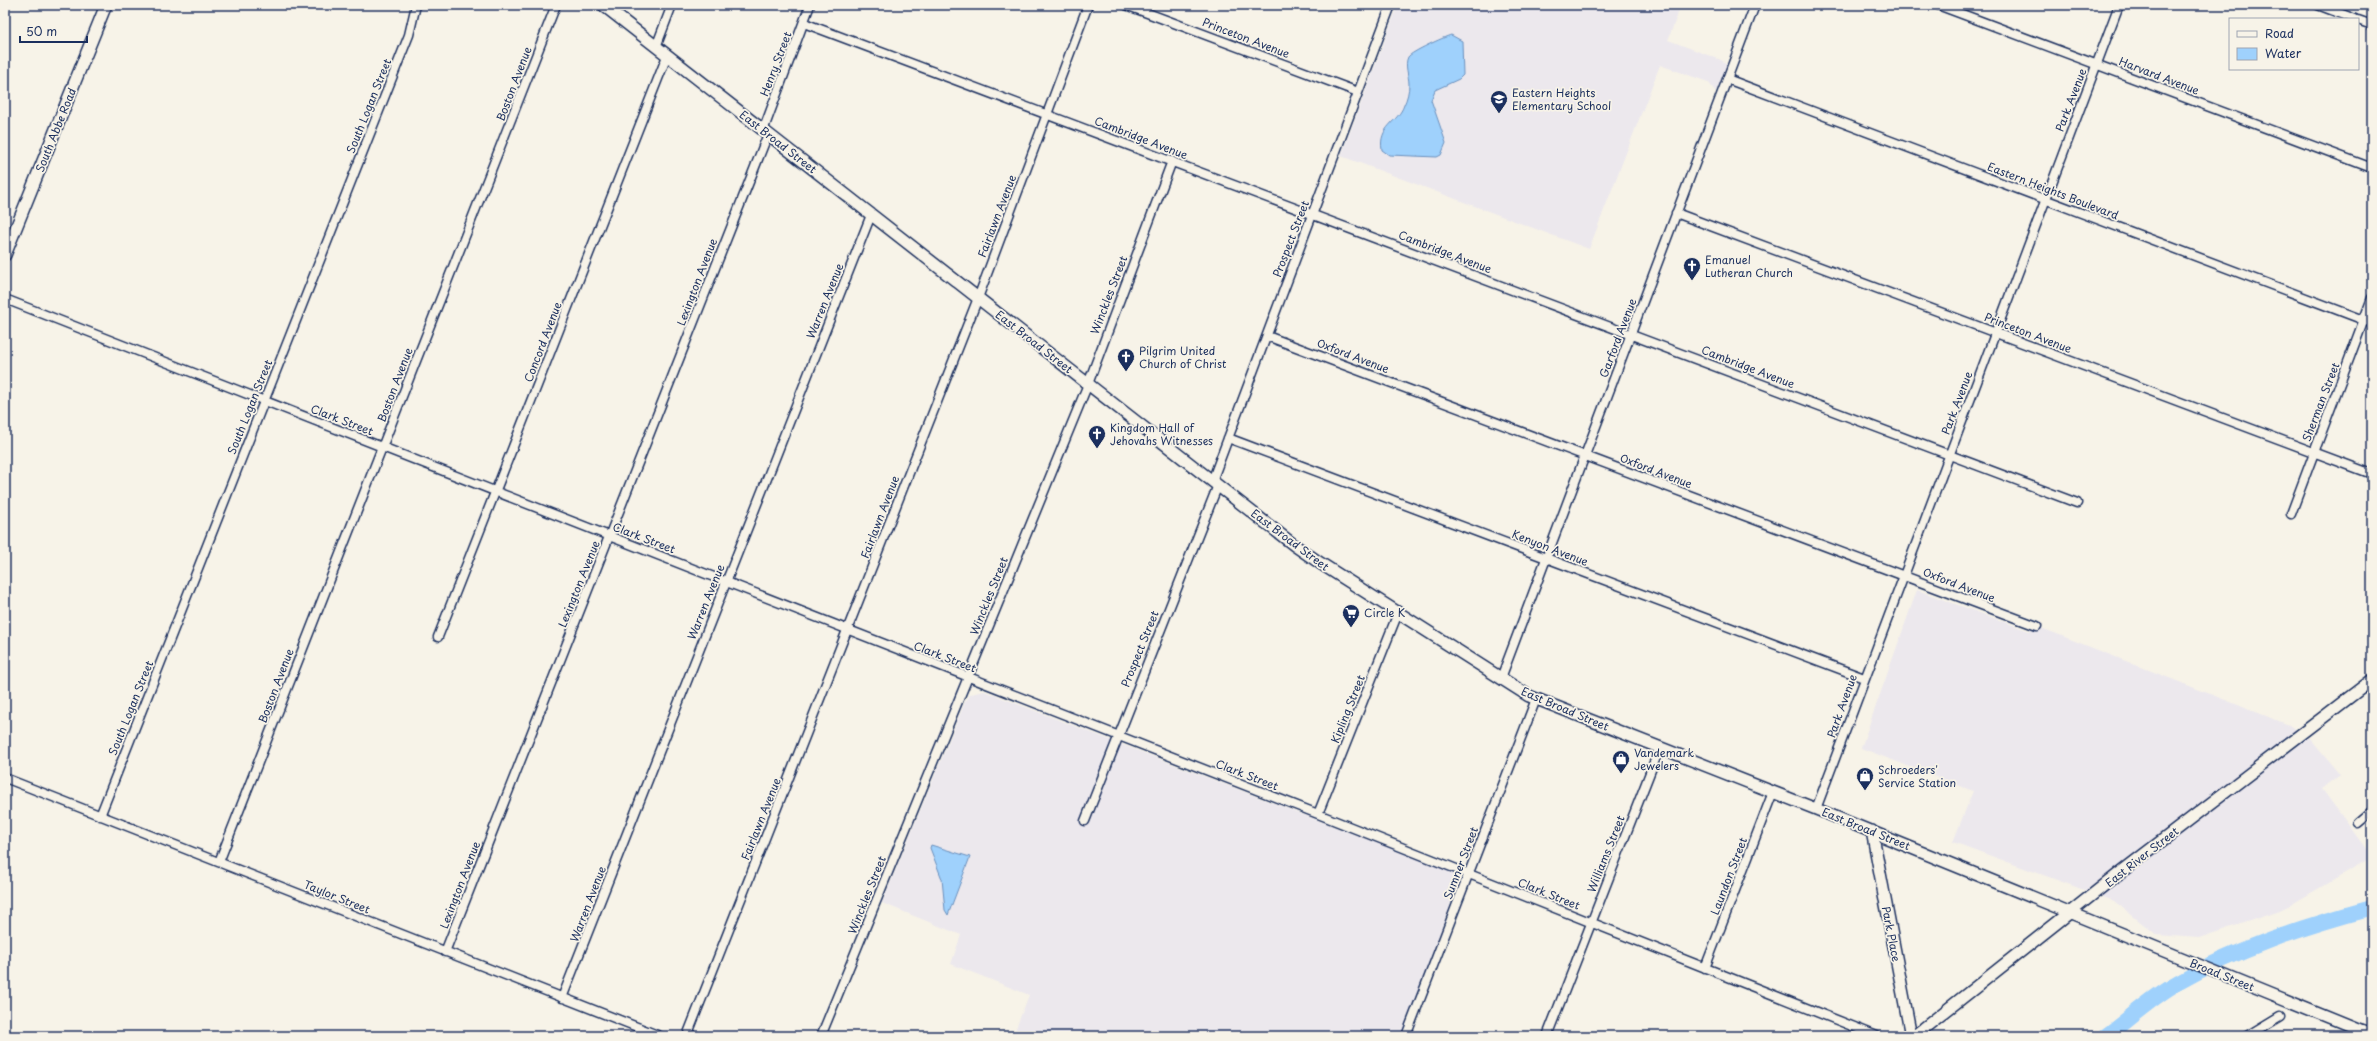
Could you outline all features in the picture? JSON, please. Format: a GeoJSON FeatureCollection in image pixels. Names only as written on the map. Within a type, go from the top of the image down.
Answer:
{"type":"FeatureCollection","features":[{"type":"Feature","properties":{"kind":"street","name":"South Abbe Road"},"geometry":{"type":"LineString","coordinates":[[5,255],[106,5]]}},
{"type":"Feature","properties":{"kind":"street","name":"South Logan Street"},"geometry":{"type":"LineString","coordinates":[[100,816],[409,35],[416,5]]}},
{"type":"Feature","properties":{"kind":"street","name":"Boston Avenue"},"geometry":{"type":"LineString","coordinates":[[219,862],[556,5]]}},
{"type":"Feature","properties":{"kind":"street","name":"East Broad Street"},"geometry":{"type":"LineString","coordinates":[[603,5],[1215,483],[1320,563],[1501,678],[1536,699],[1872,831],[2072,913]]}},
{"type":"Feature","properties":{"kind":"street"},"geometry":{"type":"LineString","coordinates":[[656,47],[672,5]]}},
{"type":"Feature","properties":{"kind":"street","name":"Henry Street"},"geometry":{"type":"LineString","coordinates":[[765,132],[810,5]]}},
{"type":"Feature","properties":{"kind":"street","name":"Fairlawn Avenue"},"geometry":{"type":"LineString","coordinates":[[687,1036],[978,298],[1088,5]]}},
{"type":"Feature","properties":{"kind":"street","name":"Princeton Avenue"},"geometry":{"type":"LineString","coordinates":[[1126,5],[1358,92]]}},
{"type":"Feature","properties":{"kind":"street","name":"Prospect Street"},"geometry":{"type":"LineString","coordinates":[[1085,822],[1215,483],[1228,438],[1391,5]]}},
{"type":"Feature","properties":{"kind":"street","name":"Garford Avenue"},"geometry":{"type":"LineString","coordinates":[[1501,678],[1755,5]]}},
{"type":"Feature","properties":{"kind":"street","name":"Harvard Avenue"},"geometry":{"type":"LineString","coordinates":[[1938,5],[2372,168]]}},
{"type":"Feature","properties":{"kind":"street","name":"Park Avenue"},"geometry":{"type":"LineString","coordinates":[[1816,809],[2118,5]]}},
{"type":"Feature","properties":{"kind":"street"},"geometry":{"type":"LineString","coordinates":[[2318,5],[2352,18]]}},
{"type":"Feature","properties":{"kind":"street"},"geometry":{"type":"LineString","coordinates":[[2359,21],[2372,25]]}},
{"type":"Feature","properties":{"kind":"street","name":"Cambridge Avenue"},"geometry":{"type":"LineString","coordinates":[[804,22],[2077,503]]}},
{"type":"Feature","properties":{"kind":"street","name":"Concord Avenue"},"geometry":{"type":"LineString","coordinates":[[438,637],[668,56]]}},
{"type":"Feature","properties":{"kind":"street","name":"Eastern Heights Boulevard"},"geometry":{"type":"LineString","coordinates":[[1727,79],[2372,323]]}},
{"type":"Feature","properties":{"kind":"street","name":"Lexington Avenue"},"geometry":{"type":"LineString","coordinates":[[445,952],[609,536],[765,132]]}},
{"type":"Feature","properties":{"kind":"street","name":"Winckles Street"},"geometry":{"type":"LineString","coordinates":[[821,1036],[1088,384],[1172,161]]}},
{"type":"Feature","properties":{"kind":"street","name":"Princeton Avenue"},"geometry":{"type":"LineString","coordinates":[[1676,212],[2372,474]]}},
{"type":"Feature","properties":{"kind":"street","name":"Warren Avenue"},"geometry":{"type":"LineString","coordinates":[[562,998],[871,215]]}},
{"type":"Feature","properties":{"kind":"street","name":"Sherman Street"},"geometry":{"type":"LineString","coordinates":[[2291,514],[2372,298]]}},
{"type":"Feature","properties":{"kind":"street","name":"Clark Street"},"geometry":{"type":"LineString","coordinates":[[5,299],[1318,814],[1877,1036]]}},
{"type":"Feature","properties":{"kind":"street","name":"Oxford Avenue"},"geometry":{"type":"LineString","coordinates":[[1267,336],[2037,626]]}},
{"type":"Feature","properties":{"kind":"street","name":"Kenyon Avenue"},"geometry":{"type":"LineString","coordinates":[[1228,438],[1864,678]]}},
{"type":"Feature","properties":{"kind":"street","name":"Kipling Street"},"geometry":{"type":"LineString","coordinates":[[1318,814],[1398,613]]}},
{"type":"Feature","properties":{"kind":"street","name":"East River Street"},"geometry":{"type":"LineString","coordinates":[[1913,1036],[2072,913],[2122,872],[2372,680]]}},
{"type":"Feature","properties":{"kind":"street","name":"Sumner Street"},"geometry":{"type":"LineString","coordinates":[[1406,1036],[1536,699]]}},
{"type":"Feature","properties":{"kind":"street","name":"Williams Street"},"geometry":{"type":"LineString","coordinates":[[1547,1036],[1590,922],[1660,747]]}},
{"type":"Feature","properties":{"kind":"street","name":"Taylor Street"},"geometry":{"type":"LineString","coordinates":[[5,778],[651,1034],[660,1036]]}},
{"type":"Feature","properties":{"kind":"street","name":"Laundon Street"},"geometry":{"type":"LineString","coordinates":[[1705,968],[1773,792]]}},
{"type":"Feature","properties":{"kind":"street"},"geometry":{"type":"LineString","coordinates":[[2358,823],[2372,811]]}},
{"type":"Feature","properties":{"kind":"street","name":"Park Place"},"geometry":{"type":"LineString","coordinates":[[1872,831],[1913,1036]]}},
{"type":"Feature","properties":{"kind":"street","name":"Broad Street"},"geometry":{"type":"LineString","coordinates":[[2072,913],[2366,1035]]}},
{"type":"Feature","properties":{"kind":"street"},"geometry":{"type":"LineString","coordinates":[[2248,1036],[2281,1016]]}},
{"type":"Feature","properties":{"kind":"shaded area","name":"Eastern Heights Elementary School"},"geometry":{"type":"Polygon","coordinates":[[[1398,5],[1681,5],[1668,40],[1721,60],[1727,64],[1716,92],[1708,82],[1660,65],[1589,249],[1341,156],[1398,5]]]}},
{"type":"Feature","properties":{"kind":"shaded area"},"geometry":{"type":"Polygon","coordinates":[[[1917,590],[2029,631],[2039,627],[2289,725],[2310,739],[2340,775],[2322,789],[2372,857],[2282,910],[2199,938],[2157,935],[2114,901],[1953,842],[1973,791],[1861,748],[1917,590]]]}},
{"type":"Feature","properties":{"kind":"shaded area"},"geometry":{"type":"Polygon","coordinates":[[[984,691],[1454,873],[1458,881],[1456,890],[1401,1036],[1013,1036],[1029,995],[951,964],[961,935],[882,903],[965,702],[971,694],[984,691]]]}},
{"type":"Feature","properties":{"kind":"water"},"geometry":{"type":"Polygon","coordinates":[[[1451,35],[1462,41],[1463,75],[1459,79],[1435,90],[1431,100],[1446,143],[1441,155],[1437,157],[1389,155],[1382,150],[1383,135],[1401,111],[1407,98],[1409,89],[1407,67],[1408,57],[1421,48],[1451,35]]]}},
{"type":"Feature","properties":{"kind":"water"},"geometry":{"type":"Polygon","coordinates":[[[931,845],[970,857],[948,915],[945,910],[942,879],[930,848],[931,845]]]}},
{"type":"Feature","properties":{"kind":"waterway"},"geometry":{"type":"LineString","coordinates":[[2106,1036],[2150,1001],[2200,970],[2272,939],[2322,922],[2372,908]]}},
{"type":"Feature","properties":{"kind":"place","name":"Eastern Heights Elementary School"},"geometry":{"type":"Point","coordinates":[1499,114]}},
{"type":"Feature","properties":{"kind":"place","name":"Emanuel Lutheran Church"},"geometry":{"type":"Point","coordinates":[1692,281]}},
{"type":"Feature","properties":{"kind":"place","name":"Pilgrim United Church of Christ"},"geometry":{"type":"Point","coordinates":[1126,372]}},
{"type":"Feature","properties":{"kind":"place","name":"Kingdom Hall of Jehovahs Witnesses"},"geometry":{"type":"Point","coordinates":[1097,449]}},
{"type":"Feature","properties":{"kind":"place","name":"Circle K"},"geometry":{"type":"Point","coordinates":[1351,628]}},
{"type":"Feature","properties":{"kind":"place","name":"Vandemark Jewelers"},"geometry":{"type":"Point","coordinates":[1621,774]}},
{"type":"Feature","properties":{"kind":"place","name":"Schroeders' Service Station"},"geometry":{"type":"Point","coordinates":[1865,791]}}]}
